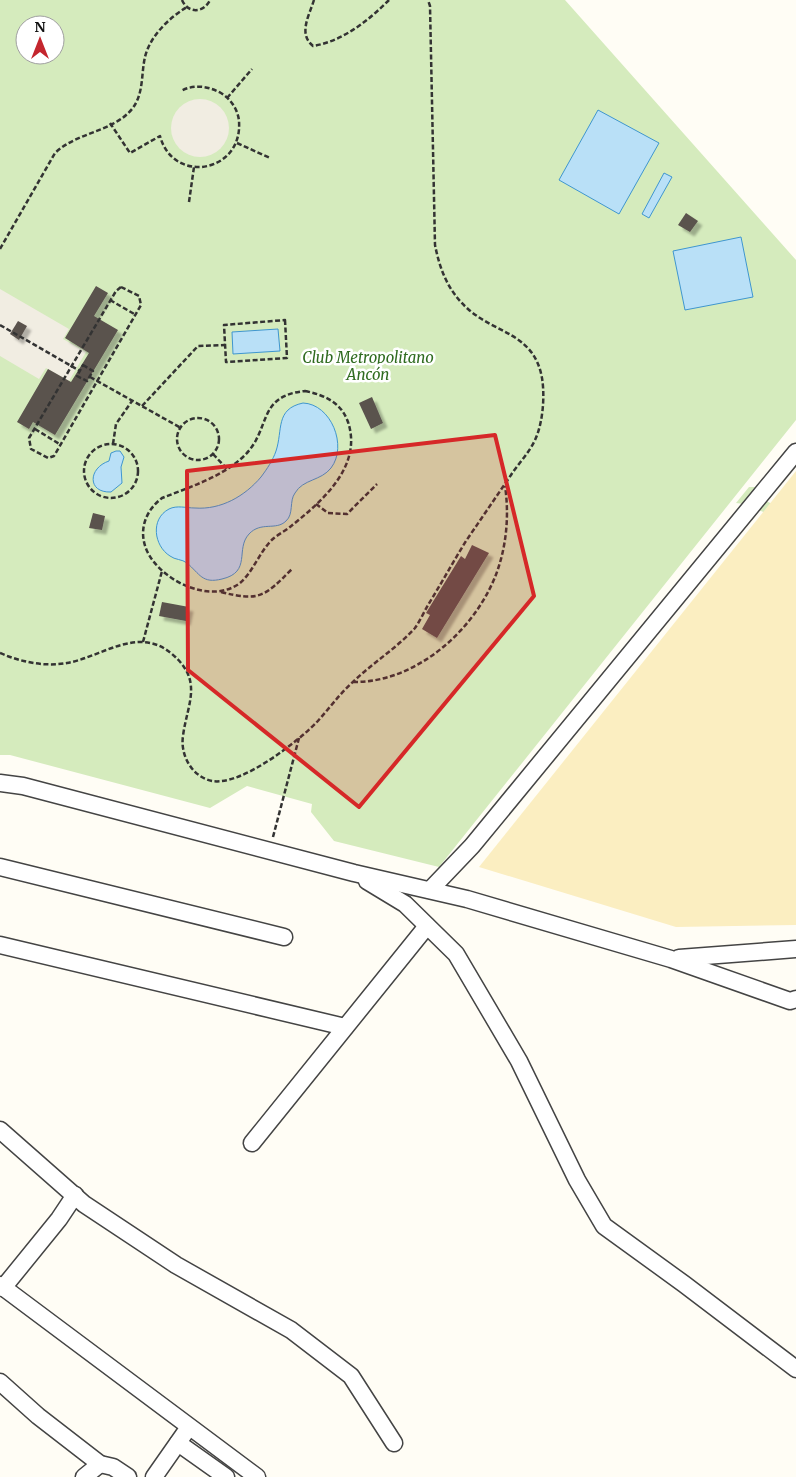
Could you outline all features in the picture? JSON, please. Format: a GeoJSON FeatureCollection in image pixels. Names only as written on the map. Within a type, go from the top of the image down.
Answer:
{"type":"FeatureCollection","features":[{"type":"Feature","properties":{"kind":"street"},"geometry":{"type":"LineString","coordinates":[[430,890],[472,846],[796,452]]}},
{"type":"Feature","properties":{"kind":"street"},"geometry":{"type":"LineString","coordinates":[[0,784],[23,786],[354,873],[467,898],[671,959],[794,1002]]}},
{"type":"Feature","properties":{"kind":"street"},"geometry":{"type":"LineString","coordinates":[[0,866],[284,937]]}},
{"type":"Feature","properties":{"kind":"street"},"geometry":{"type":"LineString","coordinates":[[354,873],[405,904],[456,954],[519,1061],[577,1180],[604,1226],[796,1369]]}},
{"type":"Feature","properties":{"kind":"street"},"geometry":{"type":"LineString","coordinates":[[252,1143],[427,926]]}},
{"type":"Feature","properties":{"kind":"street"},"geometry":{"type":"LineString","coordinates":[[0,945],[345,1027]]}},
{"type":"Feature","properties":{"kind":"street"},"geometry":{"type":"LineString","coordinates":[[671,959],[796,949]]}},
{"type":"Feature","properties":{"kind":"street"},"geometry":{"type":"LineString","coordinates":[[0,1130],[84,1204],[176,1265],[291,1330],[351,1376],[394,1443]]}},
{"type":"Feature","properties":{"kind":"street"},"geometry":{"type":"LineString","coordinates":[[74,1195],[59,1219],[2,1286],[257,1477]]}},
{"type":"Feature","properties":{"kind":"street"},"geometry":{"type":"LineString","coordinates":[[0,1382],[38,1416],[100,1464],[113,1467],[128,1477]]}},
{"type":"Feature","properties":{"kind":"street"},"geometry":{"type":"LineString","coordinates":[[154,1477],[189,1427]]}},
{"type":"Feature","properties":{"kind":"street"},"geometry":{"type":"LineString","coordinates":[[178,1443],[226,1477]]}},
{"type":"Feature","properties":{"kind":"street"},"geometry":{"type":"LineString","coordinates":[[84,1477],[100,1464]]}},
{"type":"Feature","properties":{"kind":"path"},"geometry":{"type":"LineString","coordinates":[[182,0],[186,7]]}},
{"type":"Feature","properties":{"kind":"path"},"geometry":{"type":"LineString","coordinates":[[0,249],[55,153],[68,141],[123,117],[137,101],[145,55],[153,39],[174,15],[186,7],[200,10],[210,0]]}},
{"type":"Feature","properties":{"kind":"path"},"geometry":{"type":"LineString","coordinates":[[314,0],[304,35],[307,41],[314,46],[325,44],[351,31],[372,17],[389,0]]}},
{"type":"Feature","properties":{"kind":"path"},"geometry":{"type":"LineString","coordinates":[[0,653],[22,661],[66,664],[90,657],[116,646],[143,642],[156,644],[171,653],[182,664],[191,683],[192,703],[182,736],[182,750],[189,764],[198,776],[212,781],[230,780],[250,771],[314,724],[352,682],[415,627],[467,540],[535,440],[543,399],[542,377],[536,358],[520,339],[487,323],[458,300],[445,280],[439,263],[435,244],[430,6],[428,0]]}},
{"type":"Feature","properties":{"kind":"path"},"geometry":{"type":"LineString","coordinates":[[227,98],[252,69]]}},
{"type":"Feature","properties":{"kind":"path"},"geometry":{"type":"LineString","coordinates":[[110,123],[130,153],[160,136],[162,144],[170,156],[182,164],[194,167],[207,167],[220,162],[230,154],[237,143],[240,131],[239,118],[234,106],[227,98],[214,89],[201,86],[181,91]]}},
{"type":"Feature","properties":{"kind":"path"},"geometry":{"type":"LineString","coordinates":[[237,143],[270,158]]}},
{"type":"Feature","properties":{"kind":"path"},"geometry":{"type":"LineString","coordinates":[[189,202],[194,167]]}},
{"type":"Feature","properties":{"kind":"path"},"geometry":{"type":"LineString","coordinates":[[118,288],[126,288],[141,298],[141,305],[61,445],[52,457],[44,456],[31,448],[29,438],[110,300],[118,288]]}},
{"type":"Feature","properties":{"kind":"path"},"geometry":{"type":"LineString","coordinates":[[110,300],[136,315]]}},
{"type":"Feature","properties":{"kind":"path"},"geometry":{"type":"LineString","coordinates":[[285,320],[287,358],[226,362],[225,345],[224,325],[285,320]]}},
{"type":"Feature","properties":{"kind":"path"},"geometry":{"type":"LineString","coordinates":[[0,325],[80,371]]}},
{"type":"Feature","properties":{"kind":"path"},"geometry":{"type":"LineString","coordinates":[[142,406],[198,346],[225,345]]}},
{"type":"Feature","properties":{"kind":"path"},"geometry":{"type":"LineString","coordinates":[[83,365],[93,371],[90,377],[87,382],[77,376],[83,365]]}},
{"type":"Feature","properties":{"kind":"path"},"geometry":{"type":"LineString","coordinates":[[90,377],[181,428]]}},
{"type":"Feature","properties":{"kind":"path"},"geometry":{"type":"LineString","coordinates":[[305,391],[328,397],[346,416],[350,430],[351,444],[346,468],[340,478],[316,504],[288,529],[274,538],[241,582],[228,590],[198,590],[162,571],[155,564],[144,544],[143,533],[147,515],[154,504],[162,498],[227,469],[252,448],[270,408],[278,398],[293,392],[305,391]]}},
{"type":"Feature","properties":{"kind":"path"},"geometry":{"type":"LineString","coordinates":[[113,444],[116,424],[132,400]]}},
{"type":"Feature","properties":{"kind":"path"},"geometry":{"type":"LineString","coordinates":[[193,419],[207,420],[212,424],[217,429],[219,442],[212,454],[200,460],[187,456],[179,446],[178,439],[181,428],[193,419]]}},
{"type":"Feature","properties":{"kind":"path"},"geometry":{"type":"LineString","coordinates":[[35,429],[61,445]]}},
{"type":"Feature","properties":{"kind":"path"},"geometry":{"type":"LineString","coordinates":[[113,444],[120,445],[134,456],[138,472],[132,488],[118,497],[109,498],[92,491],[87,484],[84,466],[93,450],[102,445],[113,444]]}},
{"type":"Feature","properties":{"kind":"path"},"geometry":{"type":"LineString","coordinates":[[212,454],[227,469]]}},
{"type":"Feature","properties":{"kind":"path"},"geometry":{"type":"LineString","coordinates":[[316,504],[328,513],[348,514],[377,484]]}},
{"type":"Feature","properties":{"kind":"path"},"geometry":{"type":"LineString","coordinates":[[352,682],[370,682],[408,669],[444,646],[464,627],[489,590],[498,569],[506,536],[507,499],[505,484]]}},
{"type":"Feature","properties":{"kind":"path"},"geometry":{"type":"LineString","coordinates":[[220,591],[240,596],[261,596],[269,593],[292,569]]}},
{"type":"Feature","properties":{"kind":"path"},"geometry":{"type":"LineString","coordinates":[[143,642],[162,571]]}},
{"type":"Feature","properties":{"kind":"path"},"geometry":{"type":"LineString","coordinates":[[269,851],[299,736]]}},
{"type":"Feature","properties":{"kind":"highlighted area"},"geometry":{"type":"Polygon","coordinates":[[[495,435],[534,596],[359,807],[188,670],[187,471],[495,435]]]}},
{"type":"Feature","properties":{"kind":"green space","name":"Club Metropolitano Ancón"},"geometry":{"type":"Polygon","coordinates":[[[0,0],[565,0],[796,260],[796,420],[439,867],[334,841],[311,812],[312,804],[247,786],[210,808],[10,755],[0,755],[0,0]]]}},
{"type":"Feature","properties":{"kind":"green space"},"geometry":{"type":"Polygon","coordinates":[[[749,487],[756,487],[764,500],[791,513],[780,519],[744,504],[736,503],[749,487]]]}},
{"type":"Feature","properties":{"kind":"sand"},"geometry":{"type":"Polygon","coordinates":[[[796,471],[796,925],[676,927],[479,867],[796,471]]]}},
{"type":"Feature","properties":{"kind":"shaded area"},"geometry":{"type":"Polygon","coordinates":[[[200,99],[211,101],[224,112],[229,128],[227,139],[216,152],[200,157],[189,155],[176,144],[171,128],[173,117],[184,104],[200,99]]]}},
{"type":"Feature","properties":{"kind":"shaded area"},"geometry":{"type":"Polygon","coordinates":[[[0,289],[69,329],[63,339],[86,352],[69,381],[46,368],[39,379],[0,356],[0,289]]]}},
{"type":"Feature","properties":{"kind":"water"},"geometry":{"type":"Polygon","coordinates":[[[598,110],[659,143],[619,214],[559,180],[598,110]]]}},
{"type":"Feature","properties":{"kind":"water"},"geometry":{"type":"Polygon","coordinates":[[[664,173],[672,177],[649,218],[642,214],[664,173]]]}},
{"type":"Feature","properties":{"kind":"water"},"geometry":{"type":"Polygon","coordinates":[[[741,237],[753,297],[685,310],[673,251],[741,237]]]}},
{"type":"Feature","properties":{"kind":"water"},"geometry":{"type":"Polygon","coordinates":[[[278,329],[280,351],[233,354],[232,332],[278,329]]]}},
{"type":"Feature","properties":{"kind":"water"},"geometry":{"type":"Polygon","coordinates":[[[303,403],[313,405],[322,410],[329,418],[337,438],[338,449],[336,459],[327,472],[298,488],[293,496],[290,515],[286,521],[278,525],[258,528],[249,534],[243,546],[242,560],[237,571],[231,576],[222,579],[206,579],[187,563],[165,552],[160,546],[156,532],[159,519],[163,513],[175,507],[214,507],[240,496],[248,490],[261,477],[273,458],[284,415],[294,406],[303,403]]]}},
{"type":"Feature","properties":{"kind":"water"},"geometry":{"type":"Polygon","coordinates":[[[120,451],[124,457],[121,467],[122,483],[111,492],[103,491],[94,484],[94,474],[102,464],[109,461],[111,453],[120,451]]]}},
{"type":"Feature","properties":{"kind":"building"},"geometry":{"type":"Polygon","coordinates":[[[686,213],[698,221],[690,232],[678,225],[686,213]]]}},
{"type":"Feature","properties":{"kind":"building"},"geometry":{"type":"Polygon","coordinates":[[[96,286],[108,293],[94,316],[118,330],[55,435],[33,422],[29,429],[17,422],[48,369],[71,382],[89,353],[65,338],[96,286]]]}},
{"type":"Feature","properties":{"kind":"building"},"geometry":{"type":"Polygon","coordinates":[[[18,321],[27,326],[19,340],[10,334],[18,321]]]}},
{"type":"Feature","properties":{"kind":"building"},"geometry":{"type":"Polygon","coordinates":[[[372,397],[383,423],[371,429],[359,403],[372,397]]]}},
{"type":"Feature","properties":{"kind":"building"},"geometry":{"type":"Polygon","coordinates":[[[93,513],[105,516],[102,530],[89,528],[93,513]]]}},
{"type":"Feature","properties":{"kind":"building"},"geometry":{"type":"Polygon","coordinates":[[[472,545],[489,553],[437,638],[422,629],[430,615],[426,613],[461,556],[465,559],[472,545]]]}},
{"type":"Feature","properties":{"kind":"building"},"geometry":{"type":"Polygon","coordinates":[[[162,602],[189,607],[186,621],[159,616],[162,602]]]}}]}
